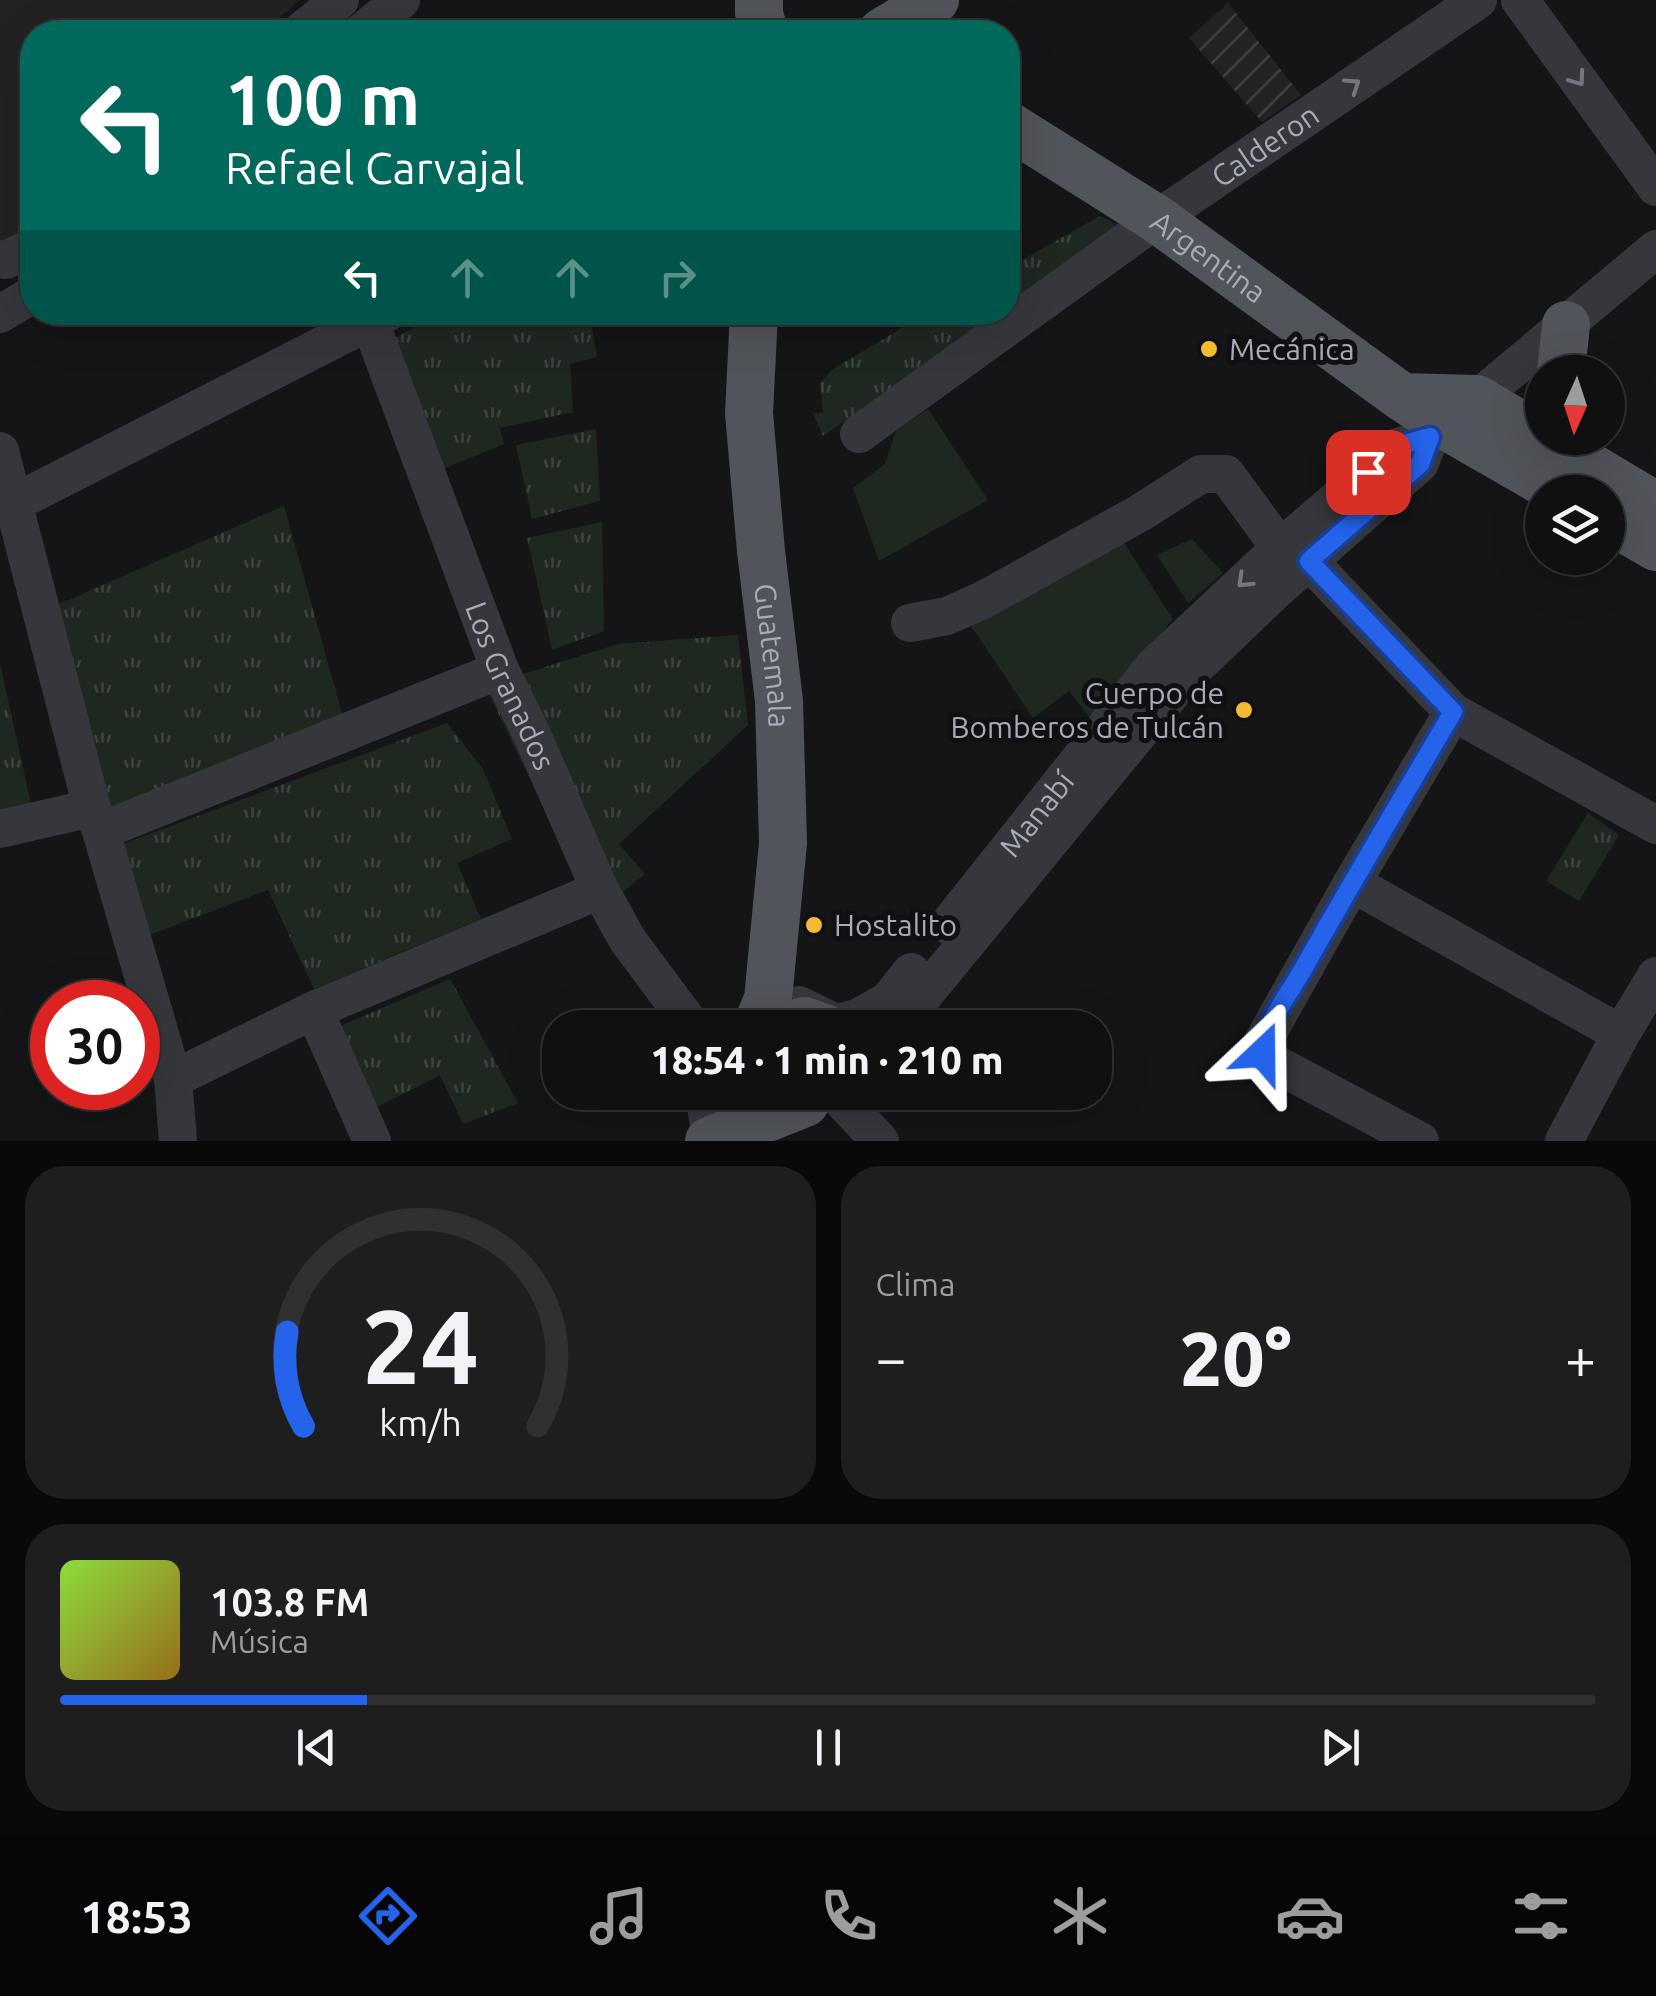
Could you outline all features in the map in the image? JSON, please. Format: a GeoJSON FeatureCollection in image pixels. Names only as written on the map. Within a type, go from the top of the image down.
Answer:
{"type":"FeatureCollection","features":[{"type":"Feature","properties":{"kind":"main road"},"geometry":{"type":"LineString","coordinates":[[902,20],[935,0]]}},
{"type":"Feature","properties":{"kind":"main road","name":"Argentina"},"geometry":{"type":"LineString","coordinates":[[1020,133],[1157,219],[1402,397],[1449,420]]}},
{"type":"Feature","properties":{"kind":"main road","name":"Guatemala"},"geometry":{"type":"LineString","coordinates":[[753,325],[749,412],[779,701],[783,843],[770,1010]]}},
{"type":"Feature","properties":{"kind":"main road"},"geometry":{"type":"LineString","coordinates":[[1563,355],[1566,325]]}},
{"type":"Feature","properties":{"kind":"main road"},"geometry":{"type":"LineString","coordinates":[[1449,420],[1572,464],[1656,506]]}},
{"type":"Feature","properties":{"kind":"main road"},"geometry":{"type":"LineString","coordinates":[[1625,529],[1656,547]]}},
{"type":"Feature","properties":{"kind":"main road"},"geometry":{"type":"LineString","coordinates":[[710,1140],[723,1110]]}},
{"type":"Feature","properties":{"kind":"main road"},"geometry":{"type":"LineString","coordinates":[[710,1140],[777,1110]]}},
{"type":"Feature","properties":{"kind":"street"},"geometry":{"type":"LineString","coordinates":[[315,20],[340,0]]}},
{"type":"Feature","properties":{"kind":"street"},"geometry":{"type":"LineString","coordinates":[[377,20],[401,0]]}},
{"type":"Feature","properties":{"kind":"street","name":"Calderon"},"geometry":{"type":"LineString","coordinates":[[1020,318],[1157,219],[1478,0]]}},
{"type":"Feature","properties":{"kind":"street"},"geometry":{"type":"LineString","coordinates":[[1520,0],[1656,187]]}},
{"type":"Feature","properties":{"kind":"street","name":"Manabí"},"geometry":{"type":"LineString","coordinates":[[870,1010],[888,1000],[1154,666],[1294,554],[1420,464],[1449,420],[1656,249]]}},
{"type":"Feature","properties":{"kind":"street"},"geometry":{"type":"LineString","coordinates":[[14,503],[363,325]]}},
{"type":"Feature","properties":{"kind":"street","name":"Los Granados"},"geometry":{"type":"LineString","coordinates":[[382,325],[500,670],[600,890],[627,939],[680,1010]]}},
{"type":"Feature","properties":{"kind":"street","name":"Calderon"},"geometry":{"type":"LineString","coordinates":[[859,434],[1010,325]]}},
{"type":"Feature","properties":{"kind":"street"},"geometry":{"type":"LineString","coordinates":[[0,451],[96,820],[173,1079],[178,1141]]}},
{"type":"Feature","properties":{"kind":"street"},"geometry":{"type":"LineString","coordinates":[[910,623],[946,616],[983,600],[1140,513],[1201,474],[1226,474],[1294,554],[1453,712],[1656,825]]}},
{"type":"Feature","properties":{"kind":"street","name":"Manabí"},"geometry":{"type":"LineString","coordinates":[[912,1010],[1184,678],[1294,554]]}},
{"type":"Feature","properties":{"kind":"street"},"geometry":{"type":"LineString","coordinates":[[0,829],[96,820],[500,670]]}},
{"type":"Feature","properties":{"kind":"street"},"geometry":{"type":"LineString","coordinates":[[1420,1141],[1270,1061],[1262,1053],[1262,1043],[1453,712]]}},
{"type":"Feature","properties":{"kind":"street"},"geometry":{"type":"LineString","coordinates":[[1352,883],[1620,1034]]}},
{"type":"Feature","properties":{"kind":"street"},"geometry":{"type":"LineString","coordinates":[[173,1079],[314,1010],[600,890]]}},
{"type":"Feature","properties":{"kind":"street"},"geometry":{"type":"LineString","coordinates":[[1564,1141],[1620,1034],[1656,976]]}},
{"type":"Feature","properties":{"kind":"street","name":"Manabí"},"geometry":{"type":"LineString","coordinates":[[785,1010],[797,1004],[810,1010]]}},
{"type":"Feature","properties":{"kind":"street"},"geometry":{"type":"LineString","coordinates":[[314,1010],[372,1141]]}},
{"type":"Feature","properties":{"kind":"street"},"geometry":{"type":"LineString","coordinates":[[706,1110],[710,1140]]}},
{"type":"Feature","properties":{"kind":"street"},"geometry":{"type":"LineString","coordinates":[[834,1110],[880,1141]]}},
{"type":"Feature","properties":{"kind":"shaded area"},"geometry":{"type":"Polygon","coordinates":[[[0,0],[300,0],[277,20],[20,20],[20,241],[0,240],[0,0]]]}},
{"type":"Feature","properties":{"kind":"shaded area"},"geometry":{"type":"Polygon","coordinates":[[[1228,3],[1301,95],[1262,122],[1189,38],[1228,3]]]}},
{"type":"Feature","properties":{"kind":"green space"},"geometry":{"type":"Polygon","coordinates":[[[1100,216],[1115,224],[1110,239],[1022,298],[1020,261],[1100,216]]]}},
{"type":"Feature","properties":{"kind":"green space"},"geometry":{"type":"Polygon","coordinates":[[[420,325],[591,325],[597,357],[570,364],[573,412],[500,428],[504,444],[411,482],[367,352],[420,325]]]}},
{"type":"Feature","properties":{"kind":"green space"},"geometry":{"type":"Polygon","coordinates":[[[907,325],[984,325],[823,436],[813,413],[823,413],[820,383],[833,369],[907,325]]]}},
{"type":"Feature","properties":{"kind":"green space"},"geometry":{"type":"Polygon","coordinates":[[[928,409],[988,500],[879,561],[853,488],[885,464],[896,431],[928,409]]]}},
{"type":"Feature","properties":{"kind":"green space"},"geometry":{"type":"Polygon","coordinates":[[[596,429],[600,501],[532,519],[516,445],[596,429]]]}},
{"type":"Feature","properties":{"kind":"green space"},"geometry":{"type":"Polygon","coordinates":[[[284,506],[345,724],[78,821],[29,617],[284,506]]]}},
{"type":"Feature","properties":{"kind":"green space"},"geometry":{"type":"Polygon","coordinates":[[[602,522],[604,631],[552,650],[527,538],[602,522]]]}},
{"type":"Feature","properties":{"kind":"green space"},"geometry":{"type":"Polygon","coordinates":[[[1117,532],[1173,619],[1090,718],[1069,691],[1033,718],[965,617],[1117,532]]]}},
{"type":"Feature","properties":{"kind":"green space"},"geometry":{"type":"Polygon","coordinates":[[[1192,539],[1223,573],[1188,603],[1157,555],[1192,539]]]}},
{"type":"Feature","properties":{"kind":"green space"},"geometry":{"type":"Polygon","coordinates":[[[738,635],[748,725],[619,844],[645,874],[595,914],[485,686],[618,644],[738,635]]]}},
{"type":"Feature","properties":{"kind":"green space"},"geometry":{"type":"Polygon","coordinates":[[[0,664],[31,804],[0,812],[0,664]]]}},
{"type":"Feature","properties":{"kind":"green space"},"geometry":{"type":"Polygon","coordinates":[[[447,723],[483,769],[512,839],[457,863],[481,919],[314,989],[268,890],[115,948],[91,856],[447,723]]]}},
{"type":"Feature","properties":{"kind":"green space"},"geometry":{"type":"Polygon","coordinates":[[[1588,813],[1619,835],[1579,901],[1546,881],[1588,813]]]}},
{"type":"Feature","properties":{"kind":"green space"},"geometry":{"type":"Polygon","coordinates":[[[450,979],[518,1103],[463,1124],[440,1075],[377,1107],[340,1026],[450,979]]]}},
{"type":"Feature","properties":{"kind":"place","name":"Mecánica"},"geometry":{"type":"Point","coordinates":[1209,349]}},
{"type":"Feature","properties":{"kind":"place","name":"Cuerpo de Bomberos de Tulcán"},"geometry":{"type":"Point","coordinates":[1244,710]}},
{"type":"Feature","properties":{"kind":"place","name":"Hostalito"},"geometry":{"type":"Point","coordinates":[814,925]}},
{"type":"Feature","properties":{"kind":"route"},"geometry":{"type":"LineString","coordinates":[[1262,1053],[1262,1043],[1453,712],[1309,561],[1420,464],[1430,437],[1398,446],[1368,472]]}}]}
